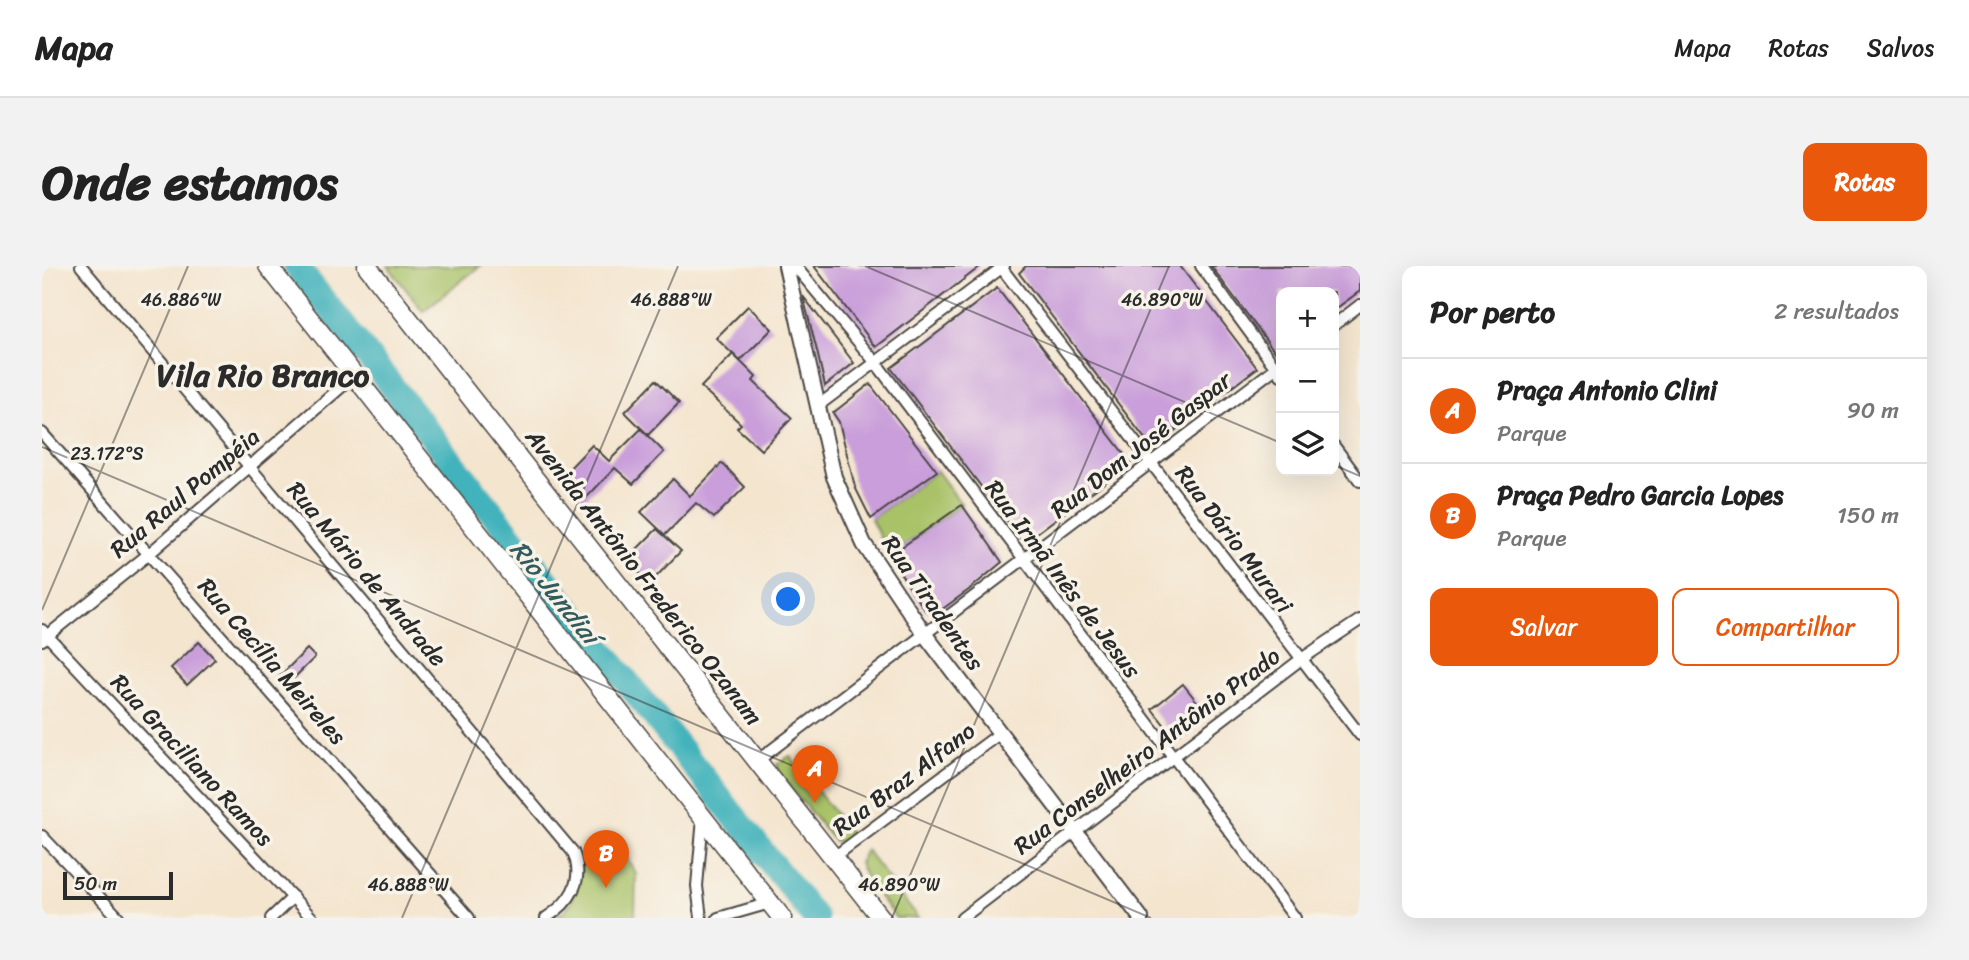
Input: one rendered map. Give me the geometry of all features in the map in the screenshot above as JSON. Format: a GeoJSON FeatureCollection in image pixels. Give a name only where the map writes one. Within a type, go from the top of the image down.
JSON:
{"type":"FeatureCollection","features":[{"type":"Feature","properties":{"kind":"main road"},"geometry":{"type":"LineString","coordinates":[[268,266],[782,918]]}},
{"type":"Feature","properties":{"kind":"main road","name":"Avenida Antônio Frederico Ozanam"},"geometry":{"type":"LineString","coordinates":[[368,266],[881,918]]}},
{"type":"Feature","properties":{"kind":"street","name":"Rua Mário de Andrade"},"geometry":{"type":"LineString","coordinates":[[81,266],[573,852],[579,867],[578,880],[571,893],[550,917]]}},
{"type":"Feature","properties":{"kind":"street","name":"Rua Tiradentes"},"geometry":{"type":"LineString","coordinates":[[786,266],[834,477],[859,533],[926,636],[1137,915]]}},
{"type":"Feature","properties":{"kind":"street","name":"Rua Irmã Inês de Jesus"},"geometry":{"type":"LineString","coordinates":[[795,266],[876,363],[1172,759],[1295,918]]}},
{"type":"Feature","properties":{"kind":"street"},"geometry":{"type":"LineString","coordinates":[[1201,266],[1276,364]]}},
{"type":"Feature","properties":{"kind":"street"},"geometry":{"type":"LineString","coordinates":[[819,405],[1001,267]]}},
{"type":"Feature","properties":{"kind":"street","name":"Rua Dário Murari"},"geometry":{"type":"LineString","coordinates":[[1001,267],[1360,735]]}},
{"type":"Feature","properties":{"kind":"street"},"geometry":{"type":"LineString","coordinates":[[1339,321],[1360,305]]}},
{"type":"Feature","properties":{"kind":"street","name":"Rua Dom José Gaspar"},"geometry":{"type":"LineString","coordinates":[[757,761],[1276,372]]}},
{"type":"Feature","properties":{"kind":"street","name":"Rua Raul Pompéia"},"geometry":{"type":"LineString","coordinates":[[44,635],[150,552],[354,376]]}},
{"type":"Feature","properties":{"kind":"street","name":"Rua Cecília Meireles"},"geometry":{"type":"LineString","coordinates":[[42,433],[150,552],[469,918]]}},
{"type":"Feature","properties":{"kind":"street"},"geometry":{"type":"LineString","coordinates":[[1339,453],[1360,481]]}},
{"type":"Feature","properties":{"kind":"street","name":"Rua Conselheiro Antônio Prado"},"geometry":{"type":"LineString","coordinates":[[962,918],[1300,660],[1360,620]]}},
{"type":"Feature","properties":{"kind":"street","name":"Rua Graciliano Ramos"},"geometry":{"type":"LineString","coordinates":[[44,635],[312,918]]}},
{"type":"Feature","properties":{"kind":"street","name":"Rua Braz Alfano"},"geometry":{"type":"LineString","coordinates":[[834,857],[999,734]]}},
{"type":"Feature","properties":{"kind":"street"},"geometry":{"type":"LineString","coordinates":[[701,918],[697,886],[703,818]]}},
{"type":"Feature","properties":{"kind":"street"},"geometry":{"type":"LineString","coordinates":[[42,836],[118,918]]}},
{"type":"Feature","properties":{"kind":"street"},"geometry":{"type":"LineString","coordinates":[[271,918],[293,897]]}},
{"type":"Feature","properties":{"kind":"street"},"geometry":{"type":"LineString","coordinates":[[718,918],[770,903]]}},
{"type":"Feature","properties":{"kind":"green space"},"geometry":{"type":"Polygon","coordinates":[[[388,266],[480,266],[423,311],[388,266]]]}},
{"type":"Feature","properties":{"kind":"green space"},"geometry":{"type":"Polygon","coordinates":[[[937,471],[962,505],[889,556],[871,519],[937,471]]]}},
{"type":"Feature","properties":{"kind":"green space"},"geometry":{"type":"Polygon","coordinates":[[[790,756],[851,834],[842,842],[834,841],[778,772],[777,764],[790,756]]]}},
{"type":"Feature","properties":{"kind":"green space"},"geometry":{"type":"Polygon","coordinates":[[[617,841],[636,874],[635,918],[557,918],[571,903],[581,864],[617,841]]]}},
{"type":"Feature","properties":{"kind":"green space"},"geometry":{"type":"Polygon","coordinates":[[[866,850],[918,918],[896,918],[867,881],[859,863],[866,850]]]}},
{"type":"Feature","properties":{"kind":"building"},"geometry":{"type":"Polygon","coordinates":[[[814,266],[981,266],[876,347],[814,266]]]}},
{"type":"Feature","properties":{"kind":"building"},"geometry":{"type":"Polygon","coordinates":[[[1026,266],[1180,266],[1257,368],[1152,448],[1019,273],[1026,266]]]}},
{"type":"Feature","properties":{"kind":"building"},"geometry":{"type":"Polygon","coordinates":[[[1211,266],[1360,266],[1360,291],[1339,306],[1339,287],[1276,287],[1276,353],[1211,266]]]}},
{"type":"Feature","properties":{"kind":"building"},"geometry":{"type":"Polygon","coordinates":[[[997,288],[1131,463],[1026,541],[1021,539],[891,368],[997,288]]]}},
{"type":"Feature","properties":{"kind":"building"},"geometry":{"type":"Polygon","coordinates":[[[803,296],[854,363],[825,386],[817,351],[803,296]]]}},
{"type":"Feature","properties":{"kind":"building"},"geometry":{"type":"Polygon","coordinates":[[[748,306],[772,329],[740,361],[716,338],[748,306]]]}},
{"type":"Feature","properties":{"kind":"building"},"geometry":{"type":"Polygon","coordinates":[[[733,354],[756,377],[753,381],[792,418],[761,450],[737,428],[741,424],[701,387],[733,354]]]}},
{"type":"Feature","properties":{"kind":"building"},"geometry":{"type":"Polygon","coordinates":[[[656,380],[679,403],[648,435],[625,412],[656,380]]]}},
{"type":"Feature","properties":{"kind":"building"},"geometry":{"type":"Polygon","coordinates":[[[870,384],[937,471],[871,519],[855,487],[839,422],[833,413],[870,384]]]}},
{"type":"Feature","properties":{"kind":"building"},"geometry":{"type":"Polygon","coordinates":[[[641,429],[664,452],[633,484],[615,468],[584,500],[561,477],[592,445],[609,461],[641,429]]]}},
{"type":"Feature","properties":{"kind":"building"},"geometry":{"type":"Polygon","coordinates":[[[722,463],[745,487],[714,518],[696,503],[665,535],[641,512],[673,479],[690,496],[722,463]]]}},
{"type":"Feature","properties":{"kind":"building"},"geometry":{"type":"Polygon","coordinates":[[[962,505],[1002,562],[937,613],[931,613],[925,610],[889,556],[962,505]]]}},
{"type":"Feature","properties":{"kind":"building"},"geometry":{"type":"Polygon","coordinates":[[[657,529],[681,551],[650,583],[626,560],[657,529]]]}},
{"type":"Feature","properties":{"kind":"building"},"geometry":{"type":"Polygon","coordinates":[[[199,642],[215,659],[187,685],[171,668],[199,642]]]}},
{"type":"Feature","properties":{"kind":"building"},"geometry":{"type":"Polygon","coordinates":[[[307,649],[315,657],[285,687],[277,679],[307,649]]]}},
{"type":"Feature","properties":{"kind":"building"},"geometry":{"type":"Polygon","coordinates":[[[1183,684],[1206,713],[1174,737],[1152,709],[1183,684]]]}},
{"type":"Feature","properties":{"kind":"waterway","name":"Rio Jundiaí"},"geometry":{"type":"LineString","coordinates":[[296,266],[815,918]]}},
{"type":"Feature","properties":{"kind":"place","name":"Praça Antonio Clini"},"geometry":{"type":"Point","coordinates":[815,803]}},
{"type":"Feature","properties":{"kind":"place","name":"Praça Pedro Garcia Lopes"},"geometry":{"type":"Point","coordinates":[606,888]}},
{"type":"Feature","properties":{"kind":"district","name":"Vila Rio Branco"},"geometry":{"type":"Point","coordinates":[263,375]}}]}
